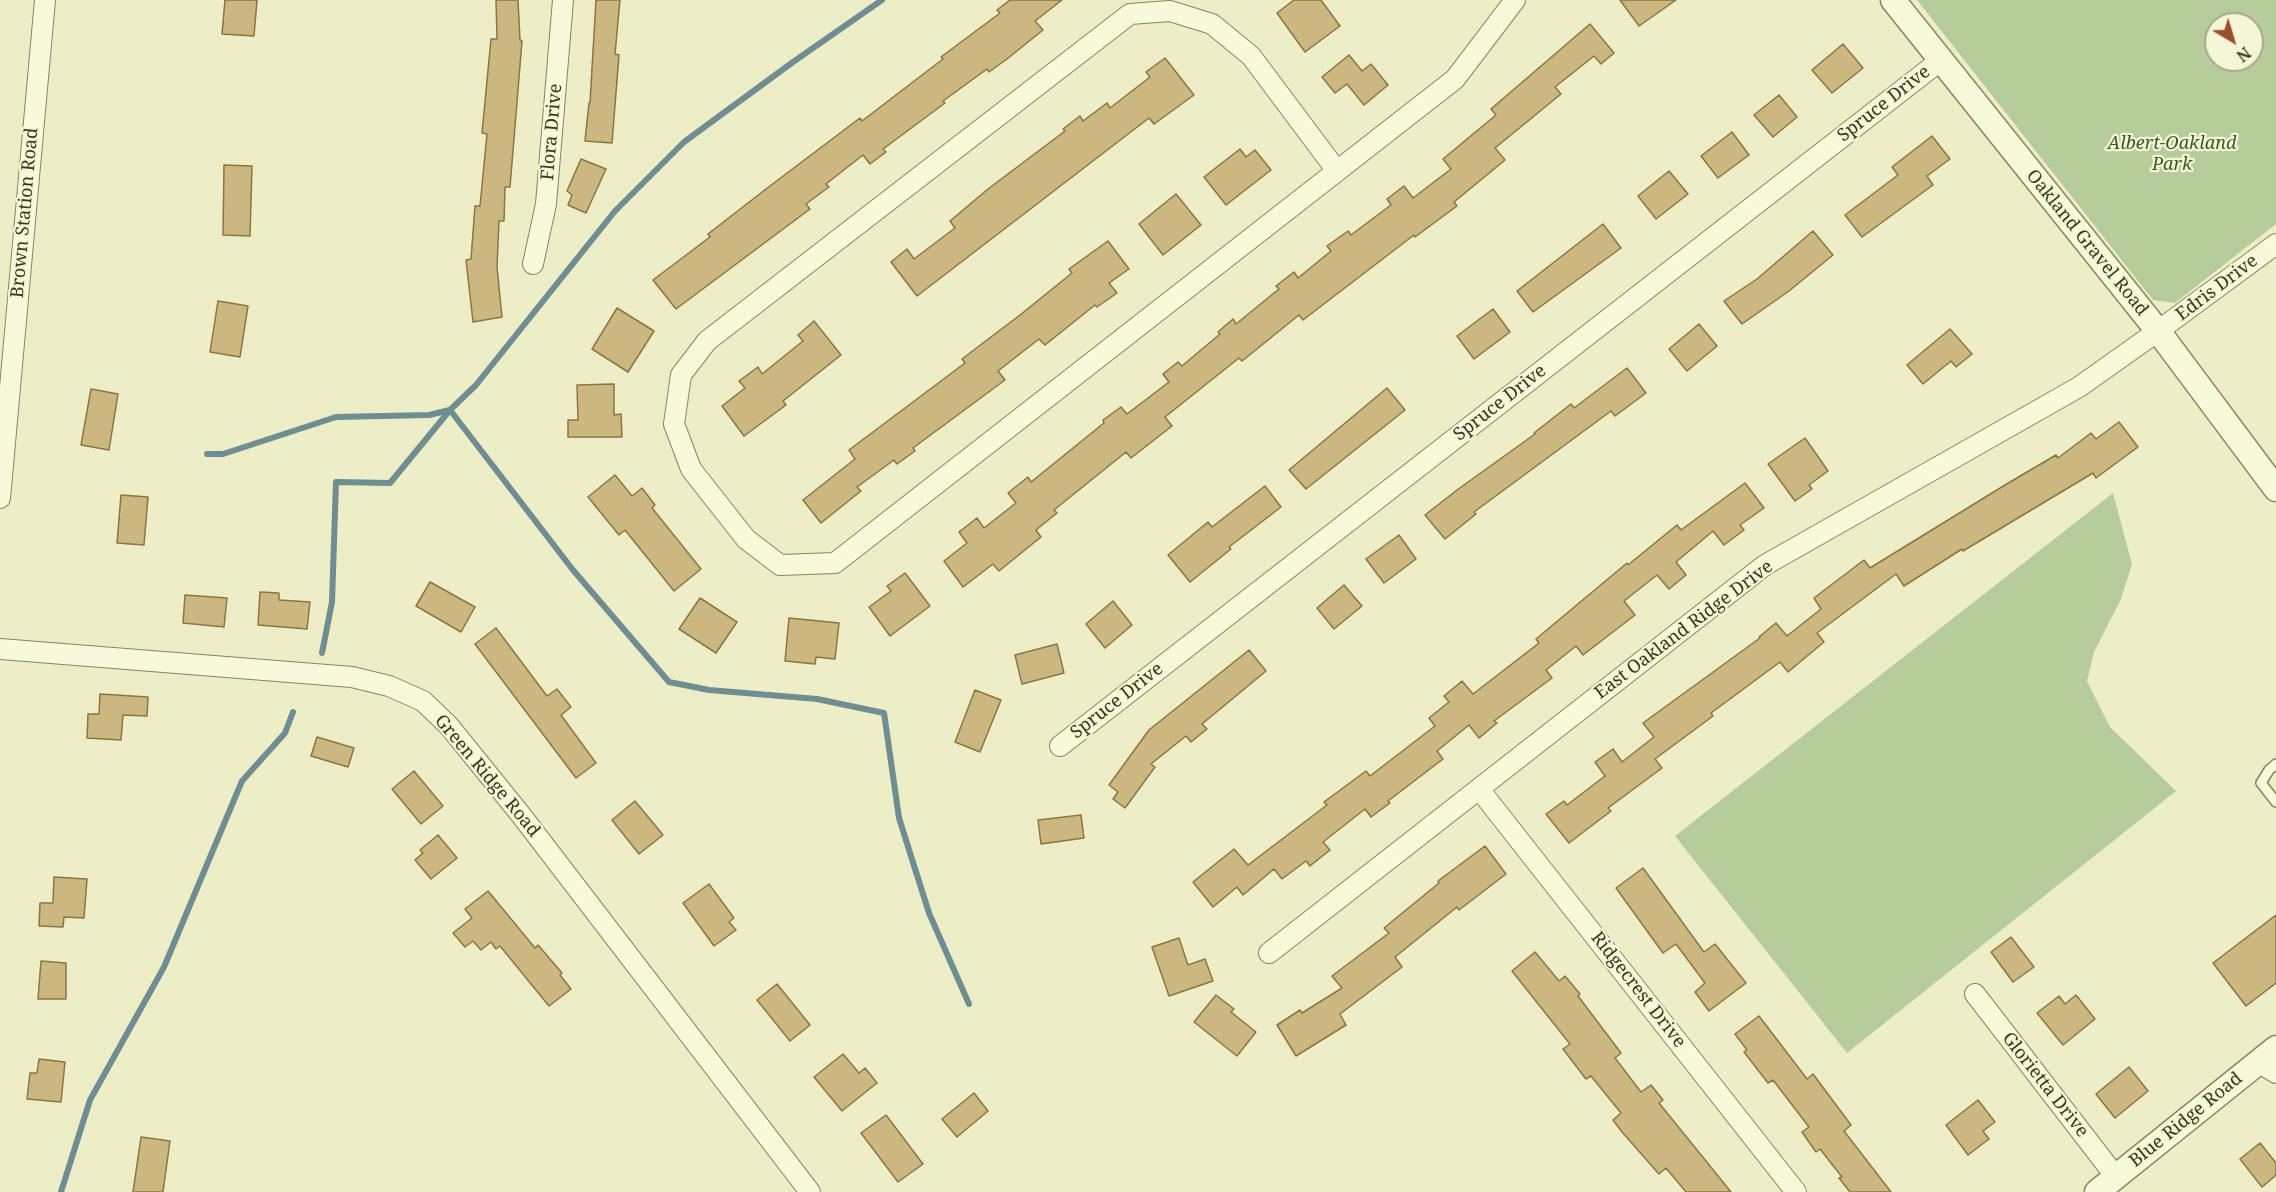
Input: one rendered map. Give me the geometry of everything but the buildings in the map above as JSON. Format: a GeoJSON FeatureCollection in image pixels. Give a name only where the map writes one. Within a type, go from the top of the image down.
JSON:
{"type":"FeatureCollection","features":[{"type":"Feature","properties":{"kind":"street","name":"Brown Station Road"},"geometry":{"type":"LineString","coordinates":[[0,498],[45,0]]}},
{"type":"Feature","properties":{"kind":"street","name":"Flora Drive"},"geometry":{"type":"LineString","coordinates":[[533,264],[546,204],[563,0]]}},
{"type":"Feature","properties":{"kind":"street"},"geometry":{"type":"LineString","coordinates":[[1337,171],[1251,56],[1212,24],[1170,11],[1130,14],[708,341],[681,375],[674,424],[692,469],[746,539],[780,565],[835,563],[1455,79],[1515,0]]}},
{"type":"Feature","properties":{"kind":"street","name":"Oakland Gravel Road"},"geometry":{"type":"LineString","coordinates":[[1893,0],[2158,332],[2276,489]]}},
{"type":"Feature","properties":{"kind":"street","name":"Spruce Drive"},"geometry":{"type":"LineString","coordinates":[[1060,746],[1941,60]]}},
{"type":"Feature","properties":{"kind":"street","name":"Edris Drive"},"geometry":{"type":"LineString","coordinates":[[2158,332],[2276,244]]}},
{"type":"Feature","properties":{"kind":"street","name":"East Oakland Ridge Drive"},"geometry":{"type":"LineString","coordinates":[[1269,953],[1765,565],[2079,387],[2158,332]]}},
{"type":"Feature","properties":{"kind":"street","name":"Green Ridge Road"},"geometry":{"type":"LineString","coordinates":[[0,649],[352,677],[389,686],[423,701],[449,726],[521,815],[810,1192]]}},
{"type":"Feature","properties":{"kind":"street","name":"Ridgecrest Drive"},"geometry":{"type":"LineString","coordinates":[[1479,789],[1796,1192]]}},
{"type":"Feature","properties":{"kind":"street","name":"Glorietta Drive"},"geometry":{"type":"LineString","coordinates":[[1975,994],[2116,1176]]}},
{"type":"Feature","properties":{"kind":"street","name":"Blue Ridge Road"},"geometry":{"type":"LineString","coordinates":[[2097,1192],[2270,1061]]}},
{"type":"Feature","properties":{"kind":"lane"},"geometry":{"type":"LineString","coordinates":[[2276,764],[2261,783],[2276,802]]}},
{"type":"Feature","properties":{"kind":"green space","name":"Albert-Oakland Park"},"geometry":{"type":"Polygon","coordinates":[[[1917,0],[2276,0],[2276,224],[2175,303],[2153,300],[1917,0]]]}},
{"type":"Feature","properties":{"kind":"green space"},"geometry":{"type":"Polygon","coordinates":[[[2113,493],[2132,564],[2121,599],[2094,652],[2087,681],[2110,727],[2176,791],[1847,1053],[1675,836],[2113,493]]]}},
{"type":"Feature","properties":{"kind":"waterway"},"geometry":{"type":"LineString","coordinates":[[207,454],[223,454],[336,417],[429,415],[450,410],[476,385],[615,211],[684,142],[882,0]]}},
{"type":"Feature","properties":{"kind":"waterway"},"geometry":{"type":"LineString","coordinates":[[322,653],[332,602],[336,482],[390,483],[450,410],[573,570],[669,682],[709,690],[817,699],[884,713],[899,818],[929,913],[969,1004]]}},
{"type":"Feature","properties":{"kind":"waterway"},"geometry":{"type":"LineString","coordinates":[[61,1192],[90,1100],[164,967],[242,781],[285,733],[293,712]]}}]}
